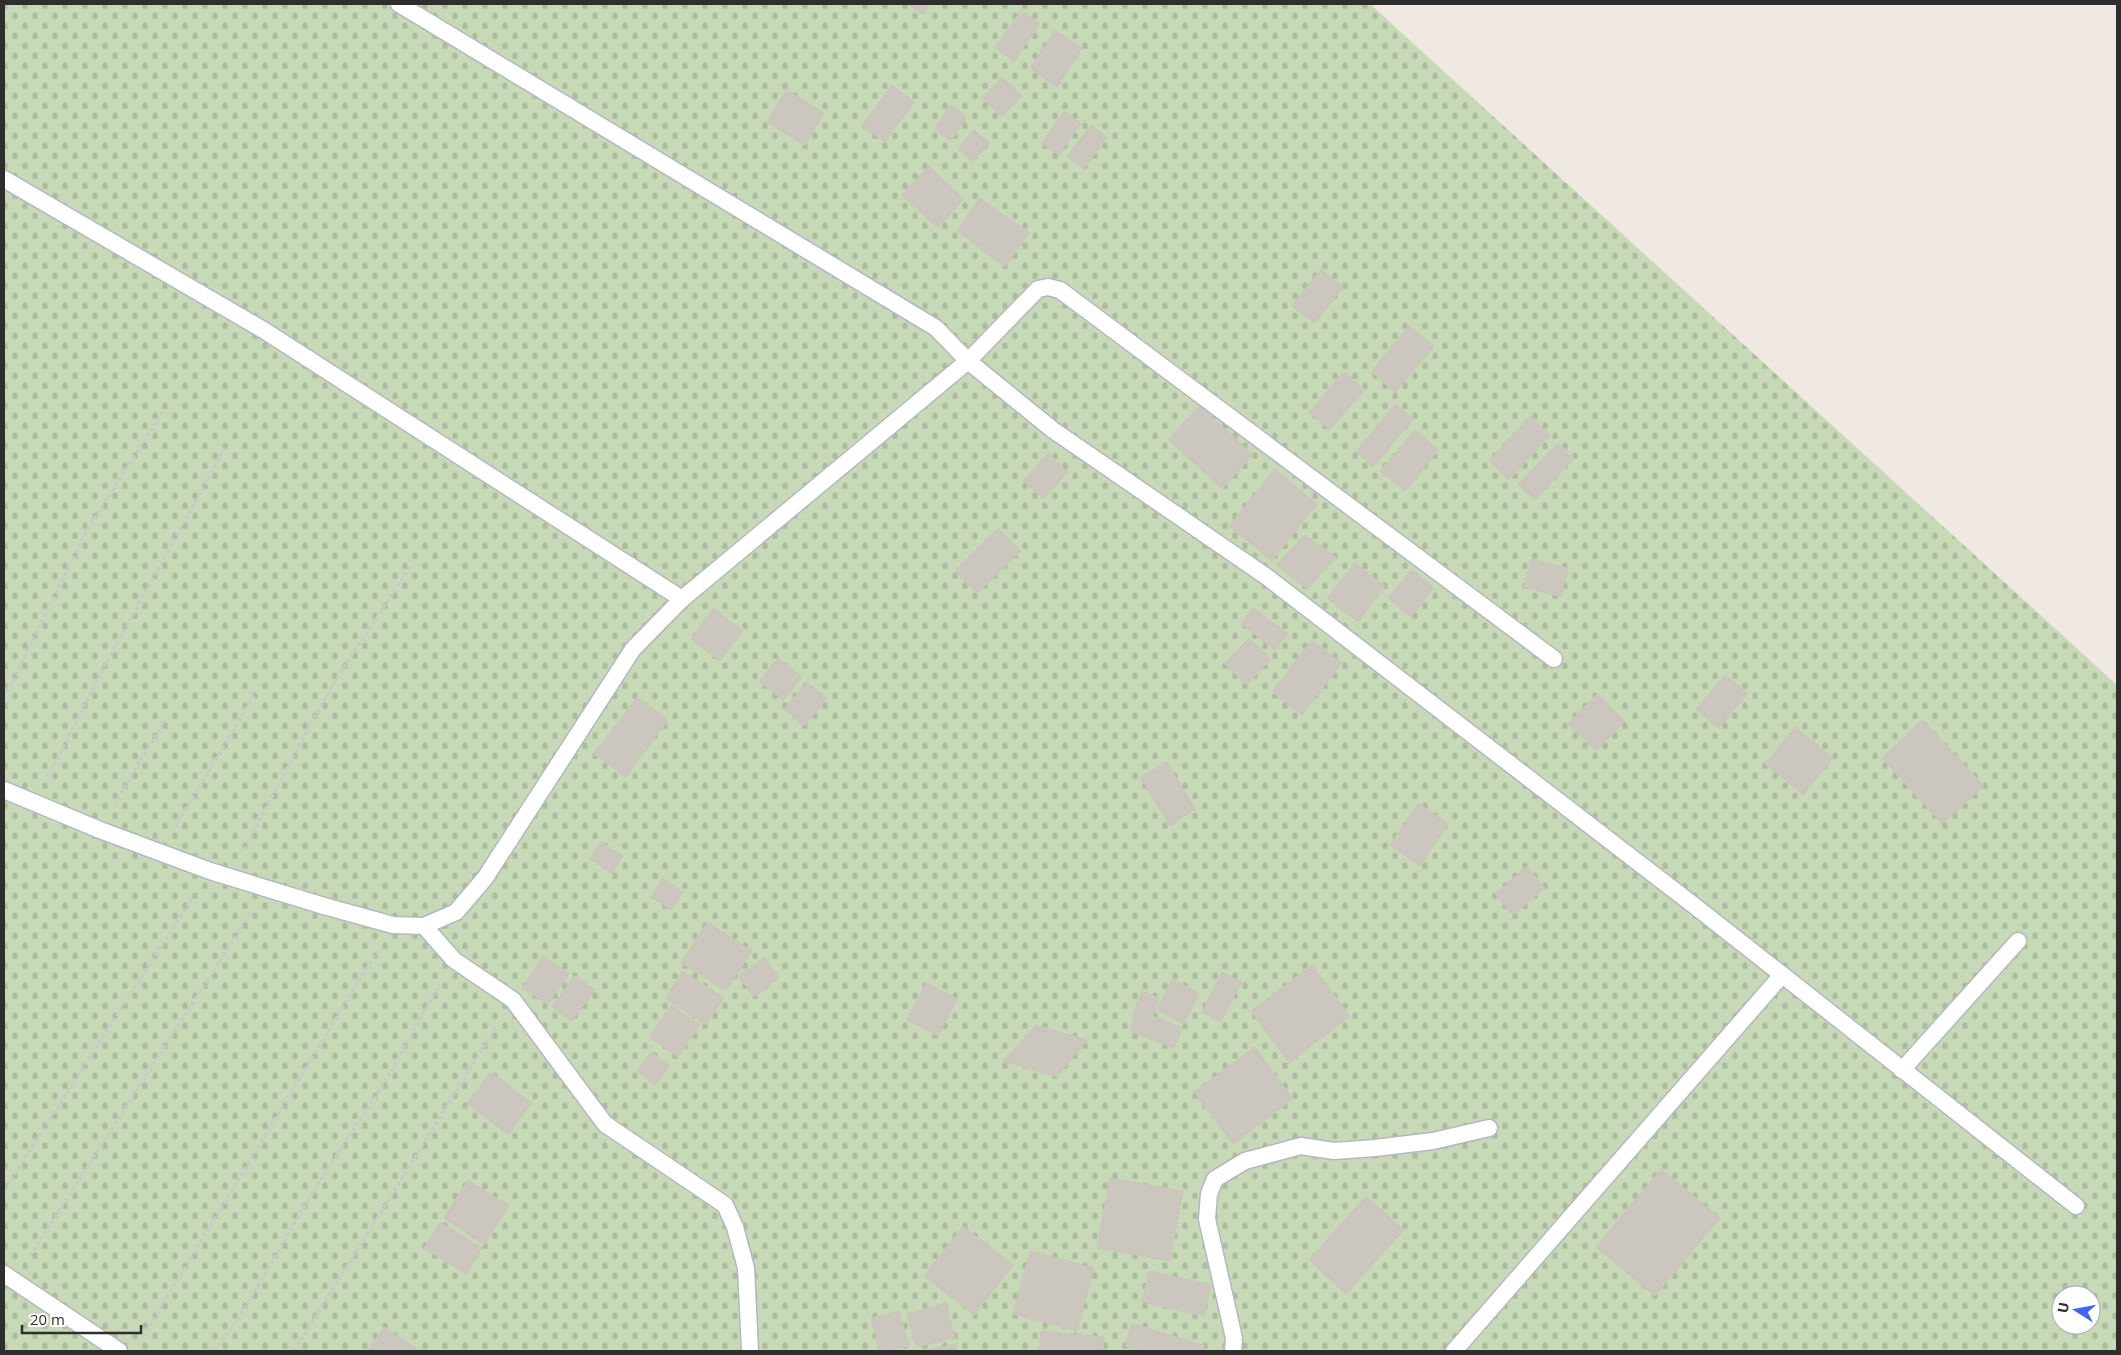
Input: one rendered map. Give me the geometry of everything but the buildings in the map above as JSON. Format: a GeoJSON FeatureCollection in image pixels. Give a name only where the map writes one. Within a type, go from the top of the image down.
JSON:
{"type":"FeatureCollection","features":[{"type":"Feature","properties":{"kind":"lane"},"geometry":{"type":"LineString","coordinates":[[399,4],[936,328],[968,361],[1053,430],[1267,577],[1782,974],[2076,1206]]}},
{"type":"Feature","properties":{"kind":"lane"},"geometry":{"type":"LineString","coordinates":[[4,179],[265,331],[682,600]]}},
{"type":"Feature","properties":{"kind":"lane"},"geometry":{"type":"LineString","coordinates":[[4,790],[100,830],[210,871],[393,925],[424,926],[456,912],[485,878],[633,649],[682,600],[968,361],[1038,289],[1048,287],[1060,290],[1554,659]]}},
{"type":"Feature","properties":{"kind":"lane"},"geometry":{"type":"LineString","coordinates":[[424,926],[454,960],[513,1000],[605,1124],[725,1205],[735,1228],[746,1268],[750,1351]]}},
{"type":"Feature","properties":{"kind":"lane"},"geometry":{"type":"LineString","coordinates":[[1902,1070],[2018,941]]}},
{"type":"Feature","properties":{"kind":"lane"},"geometry":{"type":"LineString","coordinates":[[1454,1351],[1782,974]]}},
{"type":"Feature","properties":{"kind":"lane"},"geometry":{"type":"LineString","coordinates":[[1232,1351],[1234,1338],[1207,1219],[1209,1194],[1215,1179],[1245,1161],[1301,1146],[1334,1151],[1376,1148],[1433,1141],[1489,1128]]}},
{"type":"Feature","properties":{"kind":"lane"},"geometry":{"type":"LineString","coordinates":[[9,1278],[119,1351]]}},
{"type":"Feature","properties":{"kind":"path"},"geometry":{"type":"LineString","coordinates":[[4,699],[86,532],[164,410]]}},
{"type":"Feature","properties":{"kind":"path"},"geometry":{"type":"LineString","coordinates":[[35,802],[105,665],[225,448]]}},
{"type":"Feature","properties":{"kind":"path"},"geometry":{"type":"LineString","coordinates":[[4,1191],[210,871],[238,862],[310,723],[338,676],[410,567]]}},
{"type":"Feature","properties":{"kind":"path"},"geometry":{"type":"LineString","coordinates":[[160,851],[257,692]]}},
{"type":"Feature","properties":{"kind":"path"},"geometry":{"type":"LineString","coordinates":[[100,830],[165,720]]}},
{"type":"Feature","properties":{"kind":"path"},"geometry":{"type":"LineString","coordinates":[[9,1278],[266,888]]}},
{"type":"Feature","properties":{"kind":"path"},"geometry":{"type":"LineString","coordinates":[[139,1343],[393,925]]}},
{"type":"Feature","properties":{"kind":"path"},"geometry":{"type":"LineString","coordinates":[[214,1351],[241,1315],[314,1190],[383,1085],[454,960]]}},
{"type":"Feature","properties":{"kind":"path"},"geometry":{"type":"LineString","coordinates":[[294,1351],[513,1000]]}},
{"type":"Feature","properties":{"kind":"green space"},"geometry":{"type":"Polygon","coordinates":[[[4,4],[1370,4],[2117,685],[2117,1351],[4,1351],[4,4]]]}}]}
